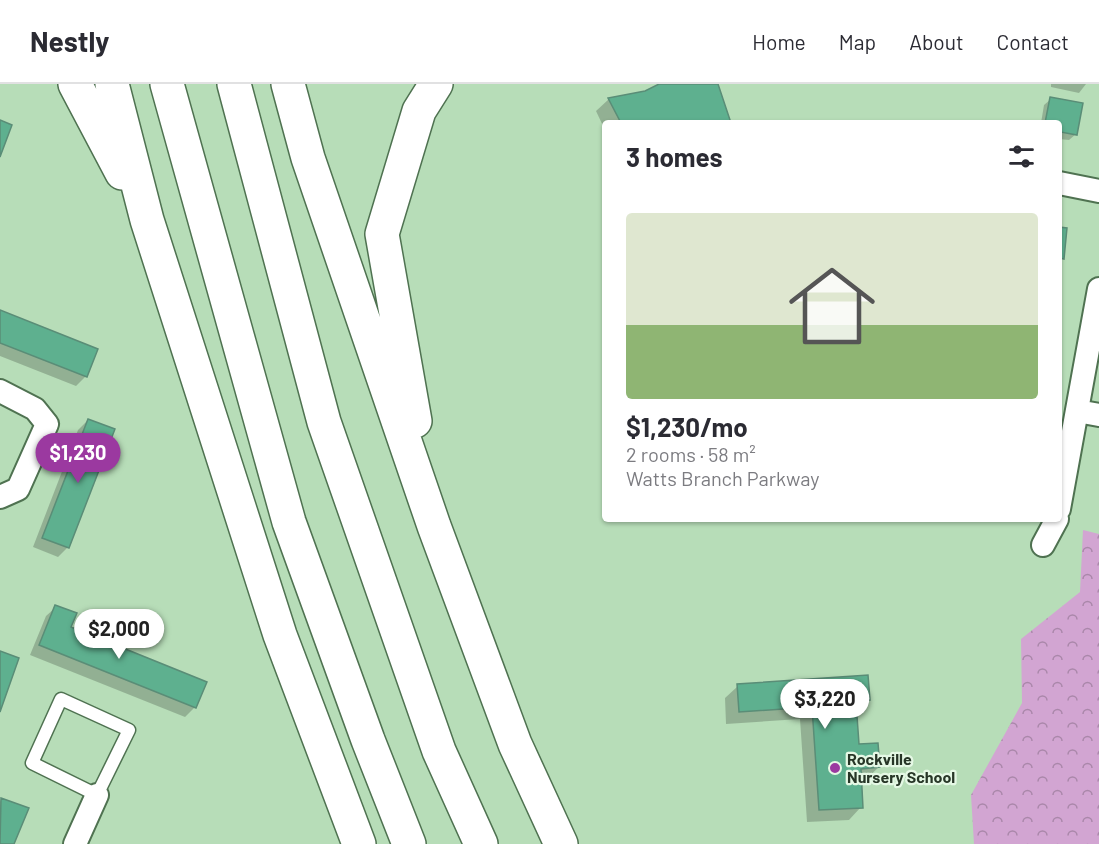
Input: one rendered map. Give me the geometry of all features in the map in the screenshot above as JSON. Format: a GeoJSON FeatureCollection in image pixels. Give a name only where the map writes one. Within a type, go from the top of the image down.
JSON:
{"type":"FeatureCollection","features":[{"type":"Feature","properties":{"kind":"highway"},"geometry":{"type":"LineString","coordinates":[[75,84],[147,220]]}},
{"type":"Feature","properties":{"kind":"highway"},"geometry":{"type":"LineString","coordinates":[[112,84],[147,220],[280,635],[359,844]]}},
{"type":"Feature","properties":{"kind":"highway"},"geometry":{"type":"LineString","coordinates":[[167,84],[290,522],[368,740],[409,844]]}},
{"type":"Feature","properties":{"kind":"highway"},"geometry":{"type":"LineString","coordinates":[[234,84],[324,422],[439,751],[481,844]]}},
{"type":"Feature","properties":{"kind":"highway"},"geometry":{"type":"LineString","coordinates":[[288,84],[308,158],[434,526],[515,744],[561,844]]}},
{"type":"Feature","properties":{"kind":"highway"},"geometry":{"type":"LineString","coordinates":[[434,526],[382,234],[419,111],[436,84]]}},
{"type":"Feature","properties":{"kind":"highway"},"geometry":{"type":"LineString","coordinates":[[439,751],[494,844]]}},
{"type":"Feature","properties":{"kind":"street"},"geometry":{"type":"LineString","coordinates":[[1062,184],[1099,191]]}},
{"type":"Feature","properties":{"kind":"street"},"geometry":{"type":"LineString","coordinates":[[1062,493],[1099,290]]}},
{"type":"Feature","properties":{"kind":"street"},"geometry":{"type":"LineString","coordinates":[[0,391],[35,409],[47,424],[18,489],[0,497]]}},
{"type":"Feature","properties":{"kind":"street"},"geometry":{"type":"LineString","coordinates":[[1077,411],[1099,415]]}},
{"type":"Feature","properties":{"kind":"street"},"geometry":{"type":"LineString","coordinates":[[1043,545],[1055,522]]}},
{"type":"Feature","properties":{"kind":"street"},"geometry":{"type":"LineString","coordinates":[[75,844],[97,795]]}},
{"type":"Feature","properties":{"kind":"lane"},"geometry":{"type":"LineString","coordinates":[[61,699],[129,730],[97,795],[32,763],[61,699]]}},
{"type":"Feature","properties":{"kind":"green space"},"geometry":{"type":"Polygon","coordinates":[[[1083,530],[1099,534],[1099,844],[974,844],[971,795],[1022,703],[1021,639],[1080,592],[1083,530]]]}},
{"type":"Feature","properties":{"kind":"building"},"geometry":{"type":"Polygon","coordinates":[[[659,84],[718,84],[730,120],[619,120],[608,98],[645,91],[659,84]]]}},
{"type":"Feature","properties":{"kind":"building"},"geometry":{"type":"Polygon","coordinates":[[[1050,97],[1083,103],[1077,135],[1062,132],[1062,120],[1046,120],[1050,97]]]}},
{"type":"Feature","properties":{"kind":"building"},"geometry":{"type":"Polygon","coordinates":[[[0,120],[12,125],[0,157],[0,120]]]}},
{"type":"Feature","properties":{"kind":"building"},"geometry":{"type":"Polygon","coordinates":[[[1062,227],[1067,228],[1064,259],[1062,259],[1062,227]]]}},
{"type":"Feature","properties":{"kind":"building"},"geometry":{"type":"Polygon","coordinates":[[[0,310],[98,349],[87,377],[0,343],[0,310]]]}},
{"type":"Feature","properties":{"kind":"building"},"geometry":{"type":"Polygon","coordinates":[[[88,419],[115,429],[69,548],[42,538],[88,419]]]}},
{"type":"Feature","properties":{"kind":"building"},"geometry":{"type":"Polygon","coordinates":[[[55,605],[77,613],[71,627],[207,682],[196,708],[39,645],[55,605]]]}},
{"type":"Feature","properties":{"kind":"building"},"geometry":{"type":"Polygon","coordinates":[[[0,651],[19,658],[0,712],[0,651]]]}},
{"type":"Feature","properties":{"kind":"building"},"geometry":{"type":"Polygon","coordinates":[[[868,675],[870,700],[856,702],[859,744],[878,743],[880,767],[861,769],[863,808],[819,810],[812,707],[739,712],[737,684],[868,675]]]}},
{"type":"Feature","properties":{"kind":"building"},"geometry":{"type":"Polygon","coordinates":[[[1,798],[29,808],[14,844],[0,844],[1,798]]]}},
{"type":"Feature","properties":{"kind":"place","name":"Rockville Nursery School"},"geometry":{"type":"Point","coordinates":[835,768]}}]}
